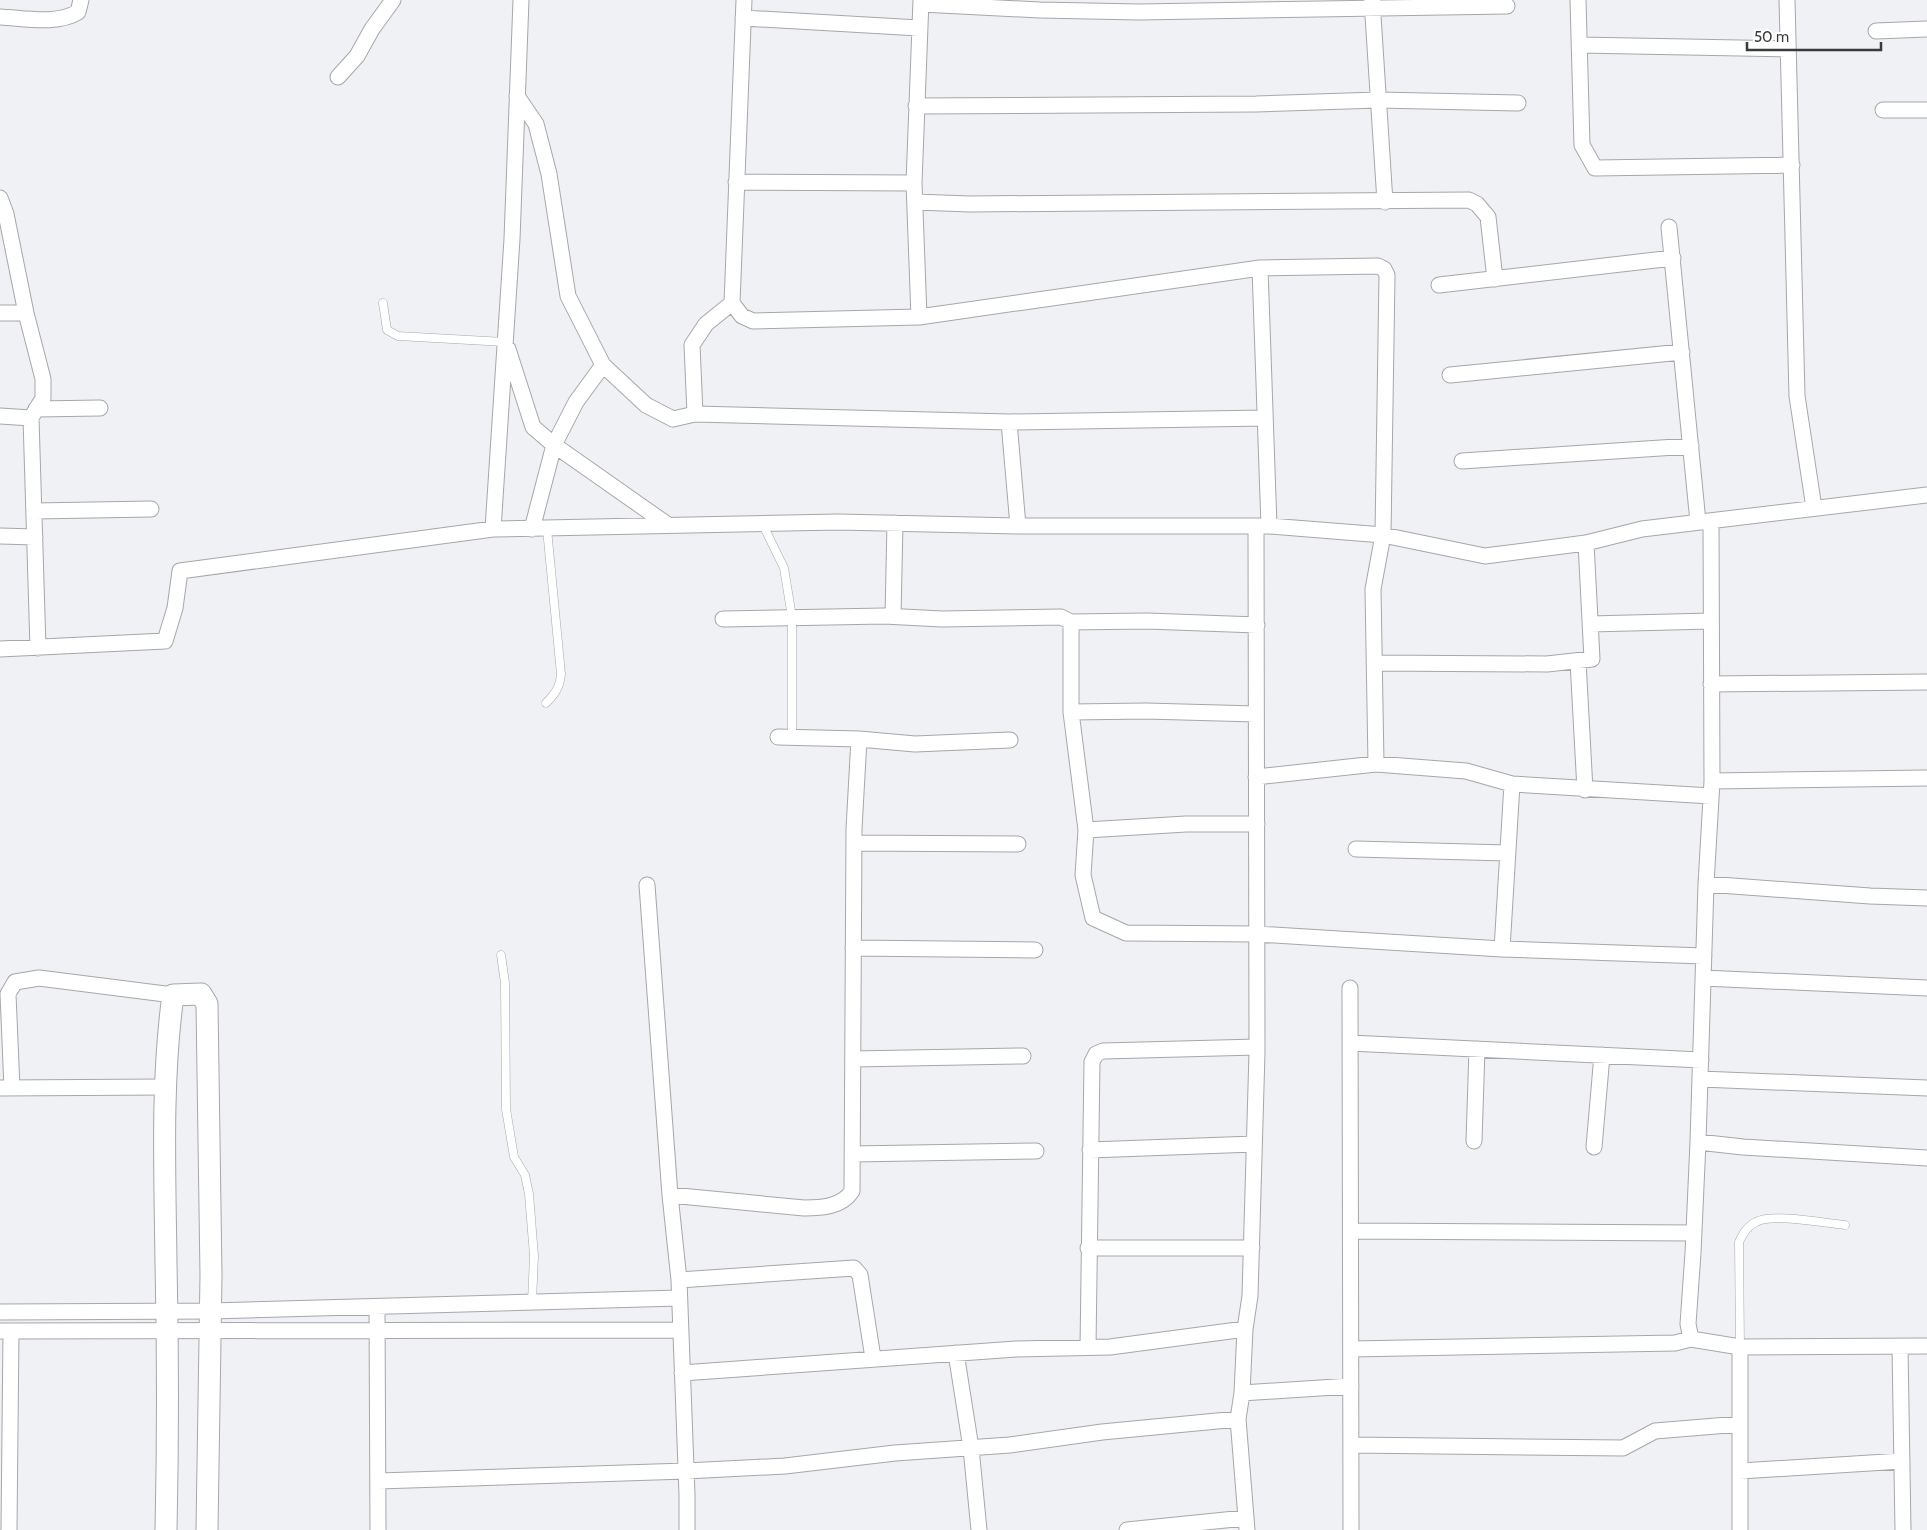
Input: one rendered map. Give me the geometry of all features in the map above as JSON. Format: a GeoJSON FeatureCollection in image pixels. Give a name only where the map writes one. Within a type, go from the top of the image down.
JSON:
{"type":"FeatureCollection","features":[{"type":"Feature","properties":{"kind":"street"},"geometry":{"type":"LineString","coordinates":[[0,17],[59,19],[78,12],[81,0]]}},
{"type":"Feature","properties":{"kind":"street"},"geometry":{"type":"LineString","coordinates":[[338,77],[357,56],[372,29],[393,0]]}},
{"type":"Feature","properties":{"kind":"street"},"geometry":{"type":"LineString","coordinates":[[493,529],[512,239],[521,0]]}},
{"type":"Feature","properties":{"kind":"street"},"geometry":{"type":"LineString","coordinates":[[744,0],[732,304],[742,316],[753,321],[919,317],[1260,268],[1378,266],[1384,269],[1387,275],[1384,535],[1373,590],[1376,764]]}},
{"type":"Feature","properties":{"kind":"street"},"geometry":{"type":"LineString","coordinates":[[1578,0],[1582,145],[1594,168],[1792,165]]}},
{"type":"Feature","properties":{"kind":"street"},"geometry":{"type":"LineString","coordinates":[[1787,0],[1797,396],[1814,508]]}},
{"type":"Feature","properties":{"kind":"street"},"geometry":{"type":"LineString","coordinates":[[919,317],[914,183],[921,2],[1040,10],[1139,12],[1372,4],[1506,6]]}},
{"type":"Feature","properties":{"kind":"street"},"geometry":{"type":"LineString","coordinates":[[1372,4],[1385,202]]}},
{"type":"Feature","properties":{"kind":"street"},"geometry":{"type":"LineString","coordinates":[[743,18],[919,28]]}},
{"type":"Feature","properties":{"kind":"street"},"geometry":{"type":"LineString","coordinates":[[1876,31],[1927,29]]}},
{"type":"Feature","properties":{"kind":"street"},"geometry":{"type":"LineString","coordinates":[[1579,44],[1788,49]]}},
{"type":"Feature","properties":{"kind":"street"},"geometry":{"type":"LineString","coordinates":[[517,96],[536,124],[549,174],[568,296],[603,365],[646,405],[673,419],[695,414],[1009,422],[1265,418]]}},
{"type":"Feature","properties":{"kind":"street"},"geometry":{"type":"LineString","coordinates":[[916,106],[1246,104],[1378,100],[1518,103]]}},
{"type":"Feature","properties":{"kind":"street"},"geometry":{"type":"LineString","coordinates":[[1883,110],[1927,110]]}},
{"type":"Feature","properties":{"kind":"street"},"geometry":{"type":"LineString","coordinates":[[736,182],[914,183]]}},
{"type":"Feature","properties":{"kind":"street"},"geometry":{"type":"LineString","coordinates":[[0,198],[43,379],[43,398],[34,414],[34,511],[38,648]]}},
{"type":"Feature","properties":{"kind":"street"},"geometry":{"type":"LineString","coordinates":[[915,202],[970,204],[1469,200],[1477,204],[1488,216],[1495,279]]}},
{"type":"Feature","properties":{"kind":"street"},"geometry":{"type":"LineString","coordinates":[[1669,227],[1691,446],[1705,522],[1711,621],[1712,781],[1706,884],[1701,1080],[1688,1324],[1691,1339]]}},
{"type":"Feature","properties":{"kind":"street"},"geometry":{"type":"LineString","coordinates":[[1439,285],[1672,258]]}},
{"type":"Feature","properties":{"kind":"street"},"geometry":{"type":"LineString","coordinates":[[1128,1530],[1246,1524],[1238,1419],[1242,1392],[1245,1329],[1250,1296],[1256,1047],[1257,625],[1265,418],[1260,268]]}},
{"type":"Feature","properties":{"kind":"street"},"geometry":{"type":"LineString","coordinates":[[695,414],[692,345],[706,324],[732,304]]}},
{"type":"Feature","properties":{"kind":"street"},"geometry":{"type":"LineString","coordinates":[[0,313],[26,313]]}},
{"type":"Feature","properties":{"kind":"street"},"geometry":{"type":"LineString","coordinates":[[505,342],[533,427],[668,525]]}},
{"type":"Feature","properties":{"kind":"street"},"geometry":{"type":"LineString","coordinates":[[1450,375],[1682,352]]}},
{"type":"Feature","properties":{"kind":"street"},"geometry":{"type":"LineString","coordinates":[[540,529],[554,444],[576,402],[603,365]]}},
{"type":"Feature","properties":{"kind":"street"},"geometry":{"type":"LineString","coordinates":[[0,416],[100,408]]}},
{"type":"Feature","properties":{"kind":"street"},"geometry":{"type":"LineString","coordinates":[[1009,422],[1018,526]]}},
{"type":"Feature","properties":{"kind":"street"},"geometry":{"type":"LineString","coordinates":[[1462,461],[1691,446]]}},
{"type":"Feature","properties":{"kind":"street"},"geometry":{"type":"LineString","coordinates":[[0,650],[165,641],[175,608],[180,571],[493,529],[762,523],[1262,526],[1384,535],[1485,556],[1586,543],[1642,529],[1927,495]]}},
{"type":"Feature","properties":{"kind":"street"},"geometry":{"type":"LineString","coordinates":[[34,511],[151,509]]}},
{"type":"Feature","properties":{"kind":"street"},"geometry":{"type":"LineString","coordinates":[[893,616],[895,523]]}},
{"type":"Feature","properties":{"kind":"street"},"geometry":{"type":"LineString","coordinates":[[0,536],[35,537]]}},
{"type":"Feature","properties":{"kind":"street"},"geometry":{"type":"LineString","coordinates":[[1374,663],[1547,664],[1592,659],[1586,543]]}},
{"type":"Feature","properties":{"kind":"street"},"geometry":{"type":"LineString","coordinates":[[723,618],[893,616],[942,619],[1061,618],[1071,622],[1147,621],[1257,625]]}},
{"type":"Feature","properties":{"kind":"street"},"geometry":{"type":"LineString","coordinates":[[1590,624],[1711,621]]}},
{"type":"Feature","properties":{"kind":"street"},"geometry":{"type":"LineString","coordinates":[[1071,622],[1071,712],[1086,830],[1083,875],[1093,918],[1126,933],[1257,934],[1502,949],[1704,956]]}},
{"type":"Feature","properties":{"kind":"street"},"geometry":{"type":"LineString","coordinates":[[1578,661],[1585,790]]}},
{"type":"Feature","properties":{"kind":"street"},"geometry":{"type":"LineString","coordinates":[[1711,684],[1927,682]]}},
{"type":"Feature","properties":{"kind":"street"},"geometry":{"type":"LineString","coordinates":[[1071,712],[1146,711],[1256,714]]}},
{"type":"Feature","properties":{"kind":"street"},"geometry":{"type":"LineString","coordinates":[[785,737],[859,739],[915,744],[1010,740]]}},
{"type":"Feature","properties":{"kind":"street"},"geometry":{"type":"LineString","coordinates":[[670,1195],[819,1208],[847,1199],[852,1191],[854,843],[859,739]]}},
{"type":"Feature","properties":{"kind":"street"},"geometry":{"type":"LineString","coordinates":[[1256,777],[1376,764],[1466,771],[1512,784],[1585,790],[1711,796]]}},
{"type":"Feature","properties":{"kind":"street"},"geometry":{"type":"LineString","coordinates":[[1712,781],[1927,778]]}},
{"type":"Feature","properties":{"kind":"street"},"geometry":{"type":"LineString","coordinates":[[1502,949],[1512,784]]}},
{"type":"Feature","properties":{"kind":"street"},"geometry":{"type":"LineString","coordinates":[[1086,830],[1186,824],[1257,824]]}},
{"type":"Feature","properties":{"kind":"street"},"geometry":{"type":"LineString","coordinates":[[854,843],[1018,844]]}},
{"type":"Feature","properties":{"kind":"street"},"geometry":{"type":"LineString","coordinates":[[1356,849],[1508,853]]}},
{"type":"Feature","properties":{"kind":"street"},"geometry":{"type":"LineString","coordinates":[[1706,884],[1870,896],[1927,898]]}},
{"type":"Feature","properties":{"kind":"street"},"geometry":{"type":"LineString","coordinates":[[646,885],[670,1195],[679,1280],[687,1530]]}},
{"type":"Feature","properties":{"kind":"street"},"geometry":{"type":"LineString","coordinates":[[853,948],[1035,950]]}},
{"type":"Feature","properties":{"kind":"street"},"geometry":{"type":"LineString","coordinates":[[166,1086],[6,1088],[8,994],[15,982],[39,978],[173,994],[201,994],[208,1004],[211,1321],[206,1530]]}},
{"type":"Feature","properties":{"kind":"street"},"geometry":{"type":"LineString","coordinates":[[1703,978],[1927,988]]}},
{"type":"Feature","properties":{"kind":"street"},"geometry":{"type":"LineString","coordinates":[[1350,988],[1351,1530]]}},
{"type":"Feature","properties":{"kind":"street"},"geometry":{"type":"LineString","coordinates":[[166,1530],[168,1321],[165,1166],[166,1086],[168,1034],[173,994]]}},
{"type":"Feature","properties":{"kind":"street"},"geometry":{"type":"LineString","coordinates":[[1350,1043],[1701,1060]]}},
{"type":"Feature","properties":{"kind":"street"},"geometry":{"type":"LineString","coordinates":[[1088,1347],[1092,1062],[1096,1054],[1103,1051],[1256,1047]]}},
{"type":"Feature","properties":{"kind":"street"},"geometry":{"type":"LineString","coordinates":[[1474,1140],[1477,1049]]}},
{"type":"Feature","properties":{"kind":"street"},"geometry":{"type":"LineString","coordinates":[[1594,1147],[1602,1055]]}},
{"type":"Feature","properties":{"kind":"street"},"geometry":{"type":"LineString","coordinates":[[854,1059],[1023,1056]]}},
{"type":"Feature","properties":{"kind":"street"},"geometry":{"type":"LineString","coordinates":[[1701,1080],[1927,1088]]}},
{"type":"Feature","properties":{"kind":"street"},"geometry":{"type":"LineString","coordinates":[[1698,1142],[1743,1147],[1927,1158]]}},
{"type":"Feature","properties":{"kind":"street"},"geometry":{"type":"LineString","coordinates":[[1090,1150],[1254,1144]]}},
{"type":"Feature","properties":{"kind":"street"},"geometry":{"type":"LineString","coordinates":[[852,1154],[1036,1151]]}},
{"type":"Feature","properties":{"kind":"street"},"geometry":{"type":"LineString","coordinates":[[1351,1231],[1694,1233]]}},
{"type":"Feature","properties":{"kind":"street"},"geometry":{"type":"LineString","coordinates":[[1088,1248],[1252,1248]]}},
{"type":"Feature","properties":{"kind":"street"},"geometry":{"type":"LineString","coordinates":[[679,1280],[854,1268],[860,1275],[873,1358]]}},
{"type":"Feature","properties":{"kind":"street"},"geometry":{"type":"LineString","coordinates":[[211,1321],[377,1307],[679,1298]]}},
{"type":"Feature","properties":{"kind":"street"},"geometry":{"type":"LineString","coordinates":[[377,1307],[378,1530]]}},
{"type":"Feature","properties":{"kind":"street"},"geometry":{"type":"LineString","coordinates":[[0,1312],[378,1330],[680,1330]]}},
{"type":"Feature","properties":{"kind":"street"},"geometry":{"type":"LineString","coordinates":[[9,1530],[5,1483],[5,1331],[168,1321]]}},
{"type":"Feature","properties":{"kind":"street"},"geometry":{"type":"LineString","coordinates":[[682,1373],[1016,1349],[1110,1347],[1245,1329]]}},
{"type":"Feature","properties":{"kind":"street"},"geometry":{"type":"LineString","coordinates":[[1351,1349],[1676,1342],[1691,1339],[1740,1347],[1927,1346]]}},
{"type":"Feature","properties":{"kind":"street"},"geometry":{"type":"LineString","coordinates":[[1900,1346],[1903,1530]]}},
{"type":"Feature","properties":{"kind":"street"},"geometry":{"type":"LineString","coordinates":[[1740,1347],[1740,1530]]}},
{"type":"Feature","properties":{"kind":"street"},"geometry":{"type":"LineString","coordinates":[[956,1353],[971,1448],[979,1530]]}},
{"type":"Feature","properties":{"kind":"street"},"geometry":{"type":"LineString","coordinates":[[1242,1392],[1351,1386]]}},
{"type":"Feature","properties":{"kind":"street"},"geometry":{"type":"LineString","coordinates":[[379,1481],[785,1466],[895,1453],[1010,1445],[1102,1432],[1238,1419]]}},
{"type":"Feature","properties":{"kind":"street"},"geometry":{"type":"LineString","coordinates":[[1351,1446],[1623,1448],[1655,1431],[1740,1424]]}},
{"type":"Feature","properties":{"kind":"street"},"geometry":{"type":"LineString","coordinates":[[1740,1471],[1902,1461]]}},
{"type":"Feature","properties":{"kind":"lane"},"geometry":{"type":"LineString","coordinates":[[383,304],[387,330],[398,336],[505,342]]}},
{"type":"Feature","properties":{"kind":"lane"},"geometry":{"type":"LineString","coordinates":[[762,523],[784,568],[792,617],[785,737]]}},
{"type":"Feature","properties":{"kind":"lane"},"geometry":{"type":"LineString","coordinates":[[540,529],[561,674],[556,692],[546,704]]}},
{"type":"Feature","properties":{"kind":"lane"},"geometry":{"type":"LineString","coordinates":[[501,955],[505,983],[506,1108],[514,1157],[525,1175],[529,1194],[534,1256],[532,1302]]}},
{"type":"Feature","properties":{"kind":"lane"},"geometry":{"type":"LineString","coordinates":[[1740,1347],[1738,1250],[1739,1242],[1746,1229],[1756,1221],[1769,1218],[1844,1225]]}}]}
